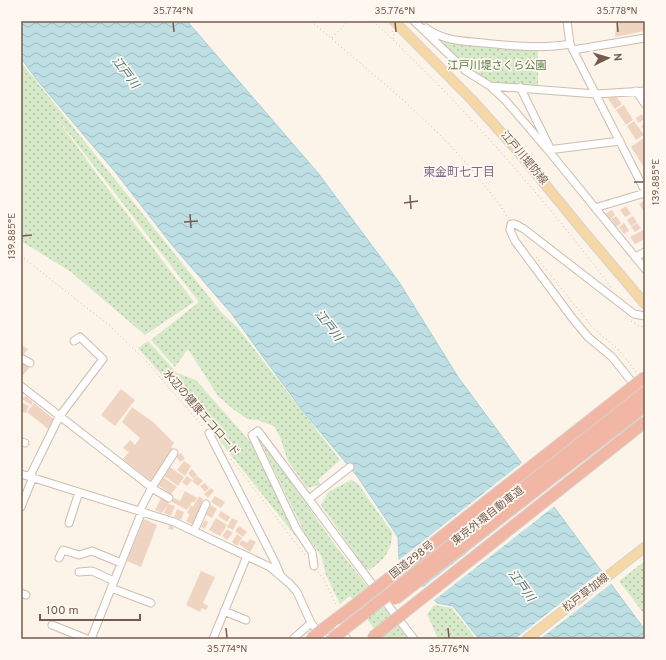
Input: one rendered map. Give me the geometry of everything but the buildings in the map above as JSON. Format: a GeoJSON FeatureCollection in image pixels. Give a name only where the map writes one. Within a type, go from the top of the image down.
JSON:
{"type":"FeatureCollection","features":[{"type":"Feature","properties":{"kind":"highway","name":"国道298号"},"geometry":{"type":"LineString","coordinates":[[311,639],[323,635],[333,621],[641,375]]}},
{"type":"Feature","properties":{"kind":"highway","name":"東京外環自動車道"},"geometry":{"type":"LineString","coordinates":[[332,639],[645,392]]}},
{"type":"Feature","properties":{"kind":"highway","name":"東京外環自動車道"},"geometry":{"type":"LineString","coordinates":[[344,639],[645,406]]}},
{"type":"Feature","properties":{"kind":"highway"},"geometry":{"type":"LineString","coordinates":[[371,638],[645,422]]}},
{"type":"Feature","properties":{"kind":"main road","name":"江戸川堤防線"},"geometry":{"type":"LineString","coordinates":[[392,25],[472,100],[517,150],[645,304]]}},
{"type":"Feature","properties":{"kind":"main road","name":"松戸草加線"},"geometry":{"type":"LineString","coordinates":[[527,639],[645,547]]}},
{"type":"Feature","properties":{"kind":"street"},"geometry":{"type":"LineString","coordinates":[[414,21],[431,32],[448,39],[525,48],[558,46],[572,47],[645,38]]}},
{"type":"Feature","properties":{"kind":"street"},"geometry":{"type":"LineString","coordinates":[[414,21],[466,71],[490,86],[506,101],[550,150],[645,269]]}},
{"type":"Feature","properties":{"kind":"street"},"geometry":{"type":"LineString","coordinates":[[567,21],[572,47],[645,192],[598,207],[596,209]]}},
{"type":"Feature","properties":{"kind":"street"},"geometry":{"type":"LineString","coordinates":[[490,86],[520,87],[596,94],[645,91]]}},
{"type":"Feature","properties":{"kind":"street"},"geometry":{"type":"LineString","coordinates":[[520,87],[550,150]]}},
{"type":"Feature","properties":{"kind":"street"},"geometry":{"type":"LineString","coordinates":[[636,91],[645,104]]}},
{"type":"Feature","properties":{"kind":"street"},"geometry":{"type":"LineString","coordinates":[[550,150],[620,141]]}},
{"type":"Feature","properties":{"kind":"street"},"geometry":{"type":"LineString","coordinates":[[645,316],[634,314],[524,229],[515,224],[511,224],[510,230],[515,241],[573,319],[588,337],[612,357],[645,398]]}},
{"type":"Feature","properties":{"kind":"street"},"geometry":{"type":"LineString","coordinates":[[635,257],[645,252]]}},
{"type":"Feature","properties":{"kind":"street"},"geometry":{"type":"LineString","coordinates":[[21,507],[32,477],[59,417],[103,359],[80,337],[74,341]]}},
{"type":"Feature","properties":{"kind":"street"},"geometry":{"type":"LineString","coordinates":[[21,358],[30,363]]}},
{"type":"Feature","properties":{"kind":"street"},"geometry":{"type":"LineString","coordinates":[[21,386],[59,417],[152,487],[169,498]]}},
{"type":"Feature","properties":{"kind":"street"},"geometry":{"type":"LineString","coordinates":[[314,566],[312,552],[296,528],[252,435],[258,431],[365,576],[414,639]]}},
{"type":"Feature","properties":{"kind":"street"},"geometry":{"type":"LineString","coordinates":[[209,433],[276,562],[281,576]]}},
{"type":"Feature","properties":{"kind":"street"},"geometry":{"type":"LineString","coordinates":[[91,639],[122,563],[141,511],[152,487],[174,453]]}},
{"type":"Feature","properties":{"kind":"street"},"geometry":{"type":"LineString","coordinates":[[309,499],[350,467]]}},
{"type":"Feature","properties":{"kind":"street"},"geometry":{"type":"LineString","coordinates":[[21,474],[179,524],[270,567],[298,592],[311,623],[323,635]]}},
{"type":"Feature","properties":{"kind":"street"},"geometry":{"type":"LineString","coordinates":[[69,522],[79,492]]}},
{"type":"Feature","properties":{"kind":"street"},"geometry":{"type":"LineString","coordinates":[[194,531],[206,504]]}},
{"type":"Feature","properties":{"kind":"street"},"geometry":{"type":"LineString","coordinates":[[59,558],[63,550],[79,555],[92,551],[122,563]]}},
{"type":"Feature","properties":{"kind":"street"},"geometry":{"type":"LineString","coordinates":[[213,639],[247,556]]}},
{"type":"Feature","properties":{"kind":"street"},"geometry":{"type":"LineString","coordinates":[[79,572],[92,571],[113,584],[151,603]]}},
{"type":"Feature","properties":{"kind":"street"},"geometry":{"type":"LineString","coordinates":[[224,611],[246,620]]}},
{"type":"Feature","properties":{"kind":"street"},"geometry":{"type":"LineString","coordinates":[[333,621],[347,639]]}},
{"type":"Feature","properties":{"kind":"street"},"geometry":{"type":"LineString","coordinates":[[292,639],[311,623]]}},
{"type":"Feature","properties":{"kind":"street"},"geometry":{"type":"LineString","coordinates":[[52,625],[87,639]]}},
{"type":"Feature","properties":{"kind":"path"},"geometry":{"type":"LineString","coordinates":[[311,21],[403,100],[449,144],[502,206],[507,217]]}},
{"type":"Feature","properties":{"kind":"path"},"geometry":{"type":"LineString","coordinates":[[332,39],[348,21]]}},
{"type":"Feature","properties":{"kind":"path"},"geometry":{"type":"LineString","coordinates":[[373,21],[393,39],[455,102],[493,143],[548,206],[609,284]]}},
{"type":"Feature","properties":{"kind":"path"},"geometry":{"type":"LineString","coordinates":[[392,25],[394,34],[393,39]]}},
{"type":"Feature","properties":{"kind":"path","name":"水辺の健康エコロード"},"geometry":{"type":"LineString","coordinates":[[21,256],[110,326],[147,362],[209,433]]}},
{"type":"Feature","properties":{"kind":"path"},"geometry":{"type":"LineString","coordinates":[[540,262],[593,328],[618,350],[641,375]]}},
{"type":"Feature","properties":{"kind":"path","name":"水辺の健康エコロード"},"geometry":{"type":"LineString","coordinates":[[229,457],[324,579],[338,608]]}},
{"type":"Feature","properties":{"kind":"green space","name":"江戸川堤さくら公園"},"geometry":{"type":"Polygon","coordinates":[[[445,41],[524,50],[538,49],[538,87],[491,84],[469,71],[441,44],[445,41]]]}},
{"type":"Feature","properties":{"kind":"green space"},"geometry":{"type":"Polygon","coordinates":[[[21,62],[222,313],[237,327],[340,460],[318,480],[321,485],[307,488],[288,461],[280,437],[274,426],[257,420],[247,419],[218,396],[188,349],[175,367],[151,340],[199,302],[53,113],[99,177],[194,302],[145,335],[71,272],[21,241],[21,62]]]}},
{"type":"Feature","properties":{"kind":"green space"},"geometry":{"type":"Polygon","coordinates":[[[148,341],[177,373],[196,380],[251,443],[298,538],[211,430],[138,348],[148,341]]]}},
{"type":"Feature","properties":{"kind":"green space"},"geometry":{"type":"Polygon","coordinates":[[[264,444],[335,545],[409,639],[382,639],[350,596],[340,604],[326,575],[321,555],[306,536],[262,445],[264,444]]]}},
{"type":"Feature","properties":{"kind":"green space"},"geometry":{"type":"Polygon","coordinates":[[[351,480],[358,484],[392,532],[389,550],[379,563],[369,570],[365,568],[321,505],[328,492],[351,480]]]}},
{"type":"Feature","properties":{"kind":"green space"},"geometry":{"type":"Polygon","coordinates":[[[645,561],[645,615],[619,581],[645,561]]]}},
{"type":"Feature","properties":{"kind":"green space"},"geometry":{"type":"Polygon","coordinates":[[[434,605],[452,608],[476,639],[438,639],[427,614],[434,605]]]}},
{"type":"Feature","properties":{"kind":"water","name":"江戸川"},"geometry":{"type":"Polygon","coordinates":[[[21,21],[187,21],[318,173],[399,282],[458,377],[645,630],[645,639],[479,639],[453,606],[437,603],[399,559],[398,537],[357,476],[302,410],[231,313],[172,245],[116,173],[37,80],[21,58],[21,21]]]}},
{"type":"Feature","properties":{"kind":"pier"},"geometry":{"type":"Polygon","coordinates":[[[523,462],[532,473],[407,571],[398,561],[523,462]]]}},
{"type":"Feature","properties":{"kind":"pier"},"geometry":{"type":"Polygon","coordinates":[[[545,491],[556,505],[433,601],[422,588],[545,491]]]}},
{"type":"Feature","properties":{"kind":"pier"},"geometry":{"type":"Polygon","coordinates":[[[603,570],[612,583],[540,639],[515,639],[603,570]]]}},
{"type":"Feature","properties":{"kind":"district","name":"東金町七丁目"},"geometry":{"type":"Point","coordinates":[459,173]}}]}
